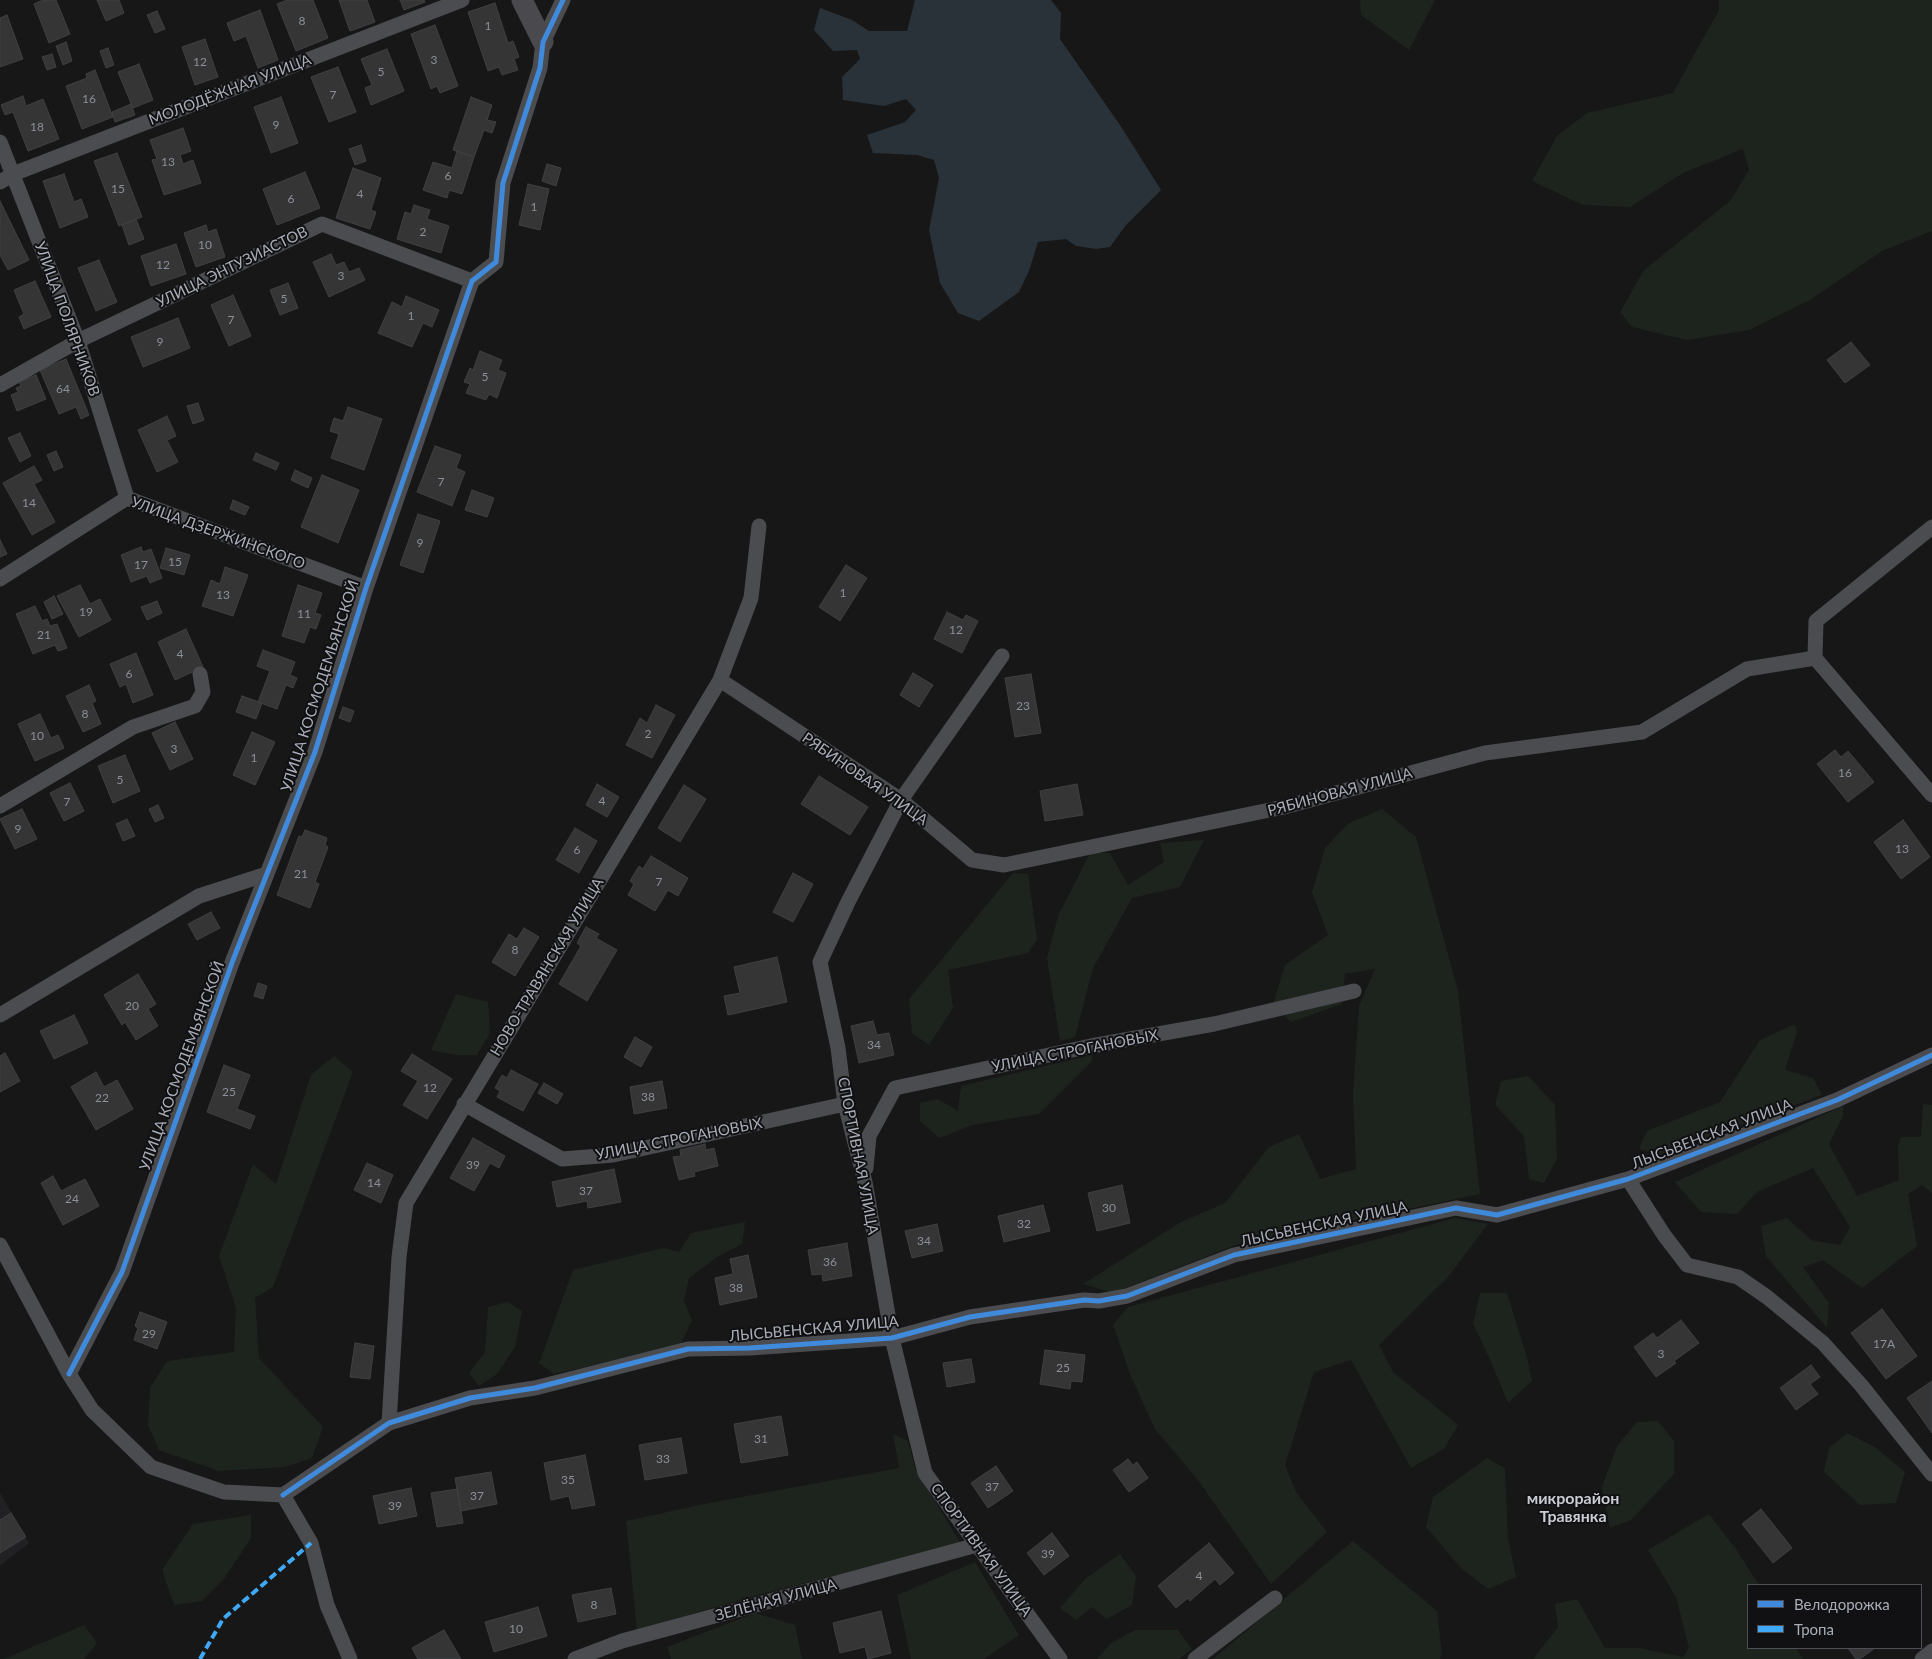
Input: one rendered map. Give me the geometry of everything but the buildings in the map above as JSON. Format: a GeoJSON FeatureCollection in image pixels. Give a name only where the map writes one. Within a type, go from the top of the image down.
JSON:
{"type":"FeatureCollection","features":[{"type":"Feature","properties":{"kind":"street","name":"МОЛОДЁЖНАЯ УЛИЦА"},"geometry":{"type":"LineString","coordinates":[[7,178],[462,0]]}},
{"type":"Feature","properties":{"kind":"street"},"geometry":{"type":"LineString","coordinates":[[522,0],[543,42]]}},
{"type":"Feature","properties":{"kind":"street"},"geometry":{"type":"LineString","coordinates":[[472,281],[496,262],[503,183],[540,68],[543,42],[563,0]]}},
{"type":"Feature","properties":{"kind":"street","name":"УЛИЦА ПОЛЯРНИКОВ"},"geometry":{"type":"LineString","coordinates":[[0,142],[7,178],[78,341],[127,498]]}},
{"type":"Feature","properties":{"kind":"street","name":"УЛИЦА ЭНТУЗИАСТОВ"},"geometry":{"type":"LineString","coordinates":[[0,386],[78,341],[322,224],[472,281]]}},
{"type":"Feature","properties":{"kind":"street","name":"УЛИЦА КОСМОДЕМЬЯНСКОЙ"},"geometry":{"type":"LineString","coordinates":[[69,1374],[122,1272],[233,960],[315,752],[366,588],[472,281]]}},
{"type":"Feature","properties":{"kind":"street","name":"УЛИЦА ДЗЕРЖИНСКОГО"},"geometry":{"type":"LineString","coordinates":[[0,579],[127,498],[366,588]]}},
{"type":"Feature","properties":{"kind":"street","name":"НОВО-ТРАВЯНСКАЯ УЛИЦА"},"geometry":{"type":"LineString","coordinates":[[390,1423],[399,1257],[406,1203],[720,680],[751,598],[759,526]]}},
{"type":"Feature","properties":{"kind":"street"},"geometry":{"type":"LineString","coordinates":[[1932,527],[1816,620],[1815,658],[1932,795]]}},
{"type":"Feature","properties":{"kind":"street","name":"СПОРТИВНАЯ УЛИЦА"},"geometry":{"type":"LineString","coordinates":[[1002,656],[901,800],[848,902],[820,962],[838,1048],[845,1104],[865,1182],[892,1338],[925,1473],[1060,1659]]}},
{"type":"Feature","properties":{"kind":"street","name":"РЯБИНОВАЯ УЛИЦА"},"geometry":{"type":"LineString","coordinates":[[720,680],[901,800],[972,860],[1004,865],[1284,807],[1485,753],[1642,732],[1747,669],[1815,658]]}},
{"type":"Feature","properties":{"kind":"street"},"geometry":{"type":"LineString","coordinates":[[0,806],[133,727],[195,706],[203,692],[200,674]]}},
{"type":"Feature","properties":{"kind":"street"},"geometry":{"type":"LineString","coordinates":[[0,1015],[199,896],[267,874]]}},
{"type":"Feature","properties":{"kind":"street","name":"УЛИЦА СТРОГАНОВЫХ"},"geometry":{"type":"LineString","coordinates":[[865,1182],[869,1136],[895,1088],[1091,1046],[1214,1024],[1354,991]]}},
{"type":"Feature","properties":{"kind":"street","name":"ЛЫСЬВЕНСКАЯ УЛИЦА"},"geometry":{"type":"LineString","coordinates":[[284,1495],[390,1423],[470,1398],[536,1388],[688,1349],[750,1348],[892,1338],[970,1317],[1084,1300],[1099,1301],[1126,1296],[1234,1255],[1456,1208],[1497,1215],[1628,1178],[1837,1100],[1932,1055]]}},
{"type":"Feature","properties":{"kind":"street","name":"УЛИЦА СТРОГАНОВЫХ"},"geometry":{"type":"LineString","coordinates":[[464,1104],[562,1159],[613,1155],[845,1104]]}},
{"type":"Feature","properties":{"kind":"street"},"geometry":{"type":"LineString","coordinates":[[1628,1178],[1664,1235],[1687,1266],[1738,1277],[1768,1297],[1816,1337],[1861,1385],[1932,1474]]}},
{"type":"Feature","properties":{"kind":"street"},"geometry":{"type":"LineString","coordinates":[[0,1246],[69,1374],[92,1410],[151,1467],[224,1492],[284,1495],[311,1543],[327,1605],[350,1659]]}},
{"type":"Feature","properties":{"kind":"street","name":"ЗЕЛЁНАЯ УЛИЦА"},"geometry":{"type":"LineString","coordinates":[[575,1659],[622,1642],[977,1545]]}},
{"type":"Feature","properties":{"kind":"street"},"geometry":{"type":"LineString","coordinates":[[1195,1659],[1275,1598]]}},
{"type":"Feature","properties":{"kind":"street"},"geometry":{"type":"LineString","coordinates":[[1922,1659],[1932,1651]]}},
{"type":"Feature","properties":{"kind":"shaded area"},"geometry":{"type":"Polygon","coordinates":[[[915,0],[1051,0],[1061,13],[1060,39],[1120,125],[1161,190],[1126,225],[1110,247],[1096,249],[1076,246],[1066,239],[1038,242],[1029,271],[1019,292],[979,321],[958,313],[940,283],[929,230],[939,178],[934,160],[917,155],[873,153],[867,135],[905,122],[916,110],[906,99],[884,106],[843,100],[842,77],[860,59],[857,50],[833,51],[814,30],[820,8],[852,20],[869,31],[907,31],[915,0]]]}},
{"type":"Feature","properties":{"kind":"shaded area"},"geometry":{"type":"Polygon","coordinates":[[[1360,0],[1434,0],[1434,2],[1409,50],[1361,15],[1360,0]]]}},
{"type":"Feature","properties":{"kind":"shaded area"},"geometry":{"type":"Polygon","coordinates":[[[1719,0],[1932,0],[1932,231],[1882,251],[1810,300],[1749,330],[1687,340],[1632,327],[1620,312],[1644,270],[1730,201],[1749,170],[1743,149],[1683,173],[1630,207],[1583,205],[1532,181],[1557,136],[1587,113],[1673,93],[1719,10],[1719,0]]]}},
{"type":"Feature","properties":{"kind":"shaded area"},"geometry":{"type":"Polygon","coordinates":[[[1382,809],[1416,837],[1458,991],[1480,1194],[1236,1245],[1113,1293],[1083,1284],[1181,1222],[1225,1203],[1269,1147],[1299,1134],[1320,1179],[1356,1169],[1353,1095],[1359,1006],[1375,969],[1345,974],[1342,1004],[1291,1022],[1273,1004],[1285,965],[1328,935],[1312,892],[1325,848],[1349,823],[1382,809]]]}},
{"type":"Feature","properties":{"kind":"shaded area"},"geometry":{"type":"Polygon","coordinates":[[[1204,840],[1180,887],[1132,898],[1093,968],[1075,1037],[1060,1041],[1047,958],[1058,916],[1090,853],[1110,853],[1128,885],[1164,862],[1160,843],[1204,840]]]}},
{"type":"Feature","properties":{"kind":"shaded area"},"geometry":{"type":"Polygon","coordinates":[[[1013,873],[1028,874],[1037,939],[1028,953],[948,970],[953,1008],[929,1045],[912,1033],[909,999],[1013,873]]]}},
{"type":"Feature","properties":{"kind":"shaded area"},"geometry":{"type":"Polygon","coordinates":[[[456,994],[488,1002],[490,1033],[477,1055],[455,1055],[431,1050],[456,994]]]}},
{"type":"Feature","properties":{"kind":"shaded area"},"geometry":{"type":"Polygon","coordinates":[[[1795,1024],[1797,1032],[1785,1070],[1813,1078],[1822,1095],[1658,1155],[1639,1149],[1647,1131],[1720,1102],[1760,1040],[1795,1024]]]}},
{"type":"Feature","properties":{"kind":"shaded area"},"geometry":{"type":"Polygon","coordinates":[[[1092,1055],[1092,1061],[1039,1114],[972,1125],[939,1138],[920,1121],[920,1103],[938,1099],[958,1111],[961,1086],[1092,1055]]]}},
{"type":"Feature","properties":{"kind":"shaded area"},"geometry":{"type":"Polygon","coordinates":[[[334,1056],[353,1072],[273,1287],[255,1298],[259,1358],[323,1427],[312,1458],[285,1467],[219,1471],[159,1450],[148,1425],[150,1388],[167,1361],[234,1352],[236,1308],[219,1256],[253,1164],[276,1184],[311,1075],[334,1056]]]}},
{"type":"Feature","properties":{"kind":"shaded area"},"geometry":{"type":"Polygon","coordinates":[[[1528,1076],[1555,1105],[1557,1159],[1544,1183],[1529,1179],[1524,1136],[1495,1105],[1501,1081],[1528,1076]]]}},
{"type":"Feature","properties":{"kind":"shaded area"},"geometry":{"type":"Polygon","coordinates":[[[1923,1104],[1932,1105],[1932,1193],[1922,1185],[1908,1194],[1917,1246],[1862,1288],[1823,1260],[1803,1267],[1829,1303],[1827,1328],[1766,1256],[1761,1226],[1787,1218],[1811,1240],[1840,1245],[1850,1227],[1813,1168],[1757,1192],[1737,1214],[1701,1212],[1675,1182],[1843,1106],[1843,1116],[1829,1144],[1857,1196],[1899,1180],[1898,1146],[1901,1137],[1921,1137],[1923,1104]]]}},
{"type":"Feature","properties":{"kind":"shaded area"},"geometry":{"type":"Polygon","coordinates":[[[1455,1218],[1488,1224],[1448,1277],[1379,1345],[1393,1372],[1458,1425],[1444,1449],[1411,1468],[1351,1360],[1314,1372],[1285,1465],[1296,1492],[1327,1532],[1271,1584],[1198,1480],[1155,1429],[1130,1374],[1113,1325],[1128,1307],[1455,1218]]]}},
{"type":"Feature","properties":{"kind":"shaded area"},"geometry":{"type":"Polygon","coordinates":[[[745,1222],[742,1244],[717,1257],[689,1278],[684,1301],[692,1320],[680,1346],[554,1374],[539,1363],[573,1270],[663,1248],[679,1252],[691,1233],[745,1222]]]}},
{"type":"Feature","properties":{"kind":"shaded area"},"geometry":{"type":"Polygon","coordinates":[[[1480,1293],[1507,1293],[1527,1357],[1532,1381],[1508,1403],[1473,1324],[1480,1293]]]}},
{"type":"Feature","properties":{"kind":"shaded area"},"geometry":{"type":"Polygon","coordinates":[[[507,1302],[522,1311],[515,1347],[497,1374],[479,1386],[469,1373],[485,1352],[488,1307],[507,1302]]]}},
{"type":"Feature","properties":{"kind":"shaded area"},"geometry":{"type":"Polygon","coordinates":[[[1658,1421],[1674,1441],[1674,1474],[1631,1520],[1610,1528],[1602,1487],[1617,1446],[1637,1422],[1658,1421]]]}},
{"type":"Feature","properties":{"kind":"shaded area"},"geometry":{"type":"Polygon","coordinates":[[[1847,1433],[1875,1447],[1905,1472],[1896,1503],[1860,1505],[1824,1472],[1829,1448],[1847,1433]]]}},
{"type":"Feature","properties":{"kind":"shaded area"},"geometry":{"type":"Polygon","coordinates":[[[893,1434],[908,1441],[915,1468],[961,1544],[757,1595],[637,1630],[626,1521],[709,1503],[899,1468],[893,1434]]]}},
{"type":"Feature","properties":{"kind":"shaded area"},"geometry":{"type":"Polygon","coordinates":[[[1487,1458],[1505,1468],[1508,1538],[1516,1577],[1488,1589],[1461,1568],[1426,1527],[1433,1497],[1487,1458]]]}},
{"type":"Feature","properties":{"kind":"shaded area"},"geometry":{"type":"Polygon","coordinates":[[[0,1493],[29,1543],[0,1566],[0,1493]]]}},
{"type":"Feature","properties":{"kind":"shaded area"},"geometry":{"type":"Polygon","coordinates":[[[1709,1514],[1736,1549],[1758,1584],[1747,1584],[1747,1649],[1797,1649],[1803,1659],[1533,1659],[1558,1627],[1555,1604],[1577,1599],[1605,1648],[1639,1648],[1683,1657],[1689,1648],[1676,1597],[1648,1550],[1709,1514]]]}},
{"type":"Feature","properties":{"kind":"shaded area"},"geometry":{"type":"Polygon","coordinates":[[[251,1515],[251,1538],[223,1580],[202,1601],[174,1605],[162,1570],[193,1524],[251,1515]]]}},
{"type":"Feature","properties":{"kind":"shaded area"},"geometry":{"type":"Polygon","coordinates":[[[1353,1541],[1437,1611],[1442,1654],[1440,1659],[1213,1659],[1353,1541]]]}},
{"type":"Feature","properties":{"kind":"shaded area"},"geometry":{"type":"Polygon","coordinates":[[[1120,1554],[1136,1576],[1132,1605],[1107,1619],[1092,1607],[1076,1620],[1060,1608],[1085,1579],[1120,1554]]]}},
{"type":"Feature","properties":{"kind":"shaded area"},"geometry":{"type":"Polygon","coordinates":[[[975,1562],[1019,1635],[984,1659],[911,1659],[897,1595],[975,1562]]]}},
{"type":"Feature","properties":{"kind":"shaded area"},"geometry":{"type":"Polygon","coordinates":[[[755,1613],[795,1625],[802,1659],[671,1659],[667,1647],[755,1613]]]}},
{"type":"Feature","properties":{"kind":"shaded area"},"geometry":{"type":"Polygon","coordinates":[[[84,1625],[97,1643],[84,1659],[4,1659],[84,1625]]]}},
{"type":"Feature","properties":{"kind":"shaded area"},"geometry":{"type":"Polygon","coordinates":[[[1135,1630],[1178,1630],[1192,1649],[1179,1659],[1097,1659],[1110,1644],[1135,1630]]]}},
{"type":"Feature","properties":{"kind":"marked path"},"geometry":{"type":"LineString","coordinates":[[200,1659],[223,1619],[311,1543]]}},
{"type":"Feature","properties":{"kind":"cycle path"},"geometry":{"type":"LineString","coordinates":[[69,1374],[122,1272],[233,960],[315,752],[366,588],[472,281],[496,262],[503,183],[540,68],[543,42],[563,0]]}},
{"type":"Feature","properties":{"kind":"cycle path"},"geometry":{"type":"LineString","coordinates":[[283,1495],[389,1423],[470,1398],[535,1388],[688,1349],[750,1348],[892,1338],[970,1317],[1084,1300],[1099,1301],[1127,1296],[1234,1255],[1456,1208],[1497,1215],[1628,1179],[1837,1100],[1932,1055]]}},
{"type":"Feature","properties":{"kind":"district","name":"микрорайон Травянка"},"geometry":{"type":"Point","coordinates":[1573,1508]}}]}
